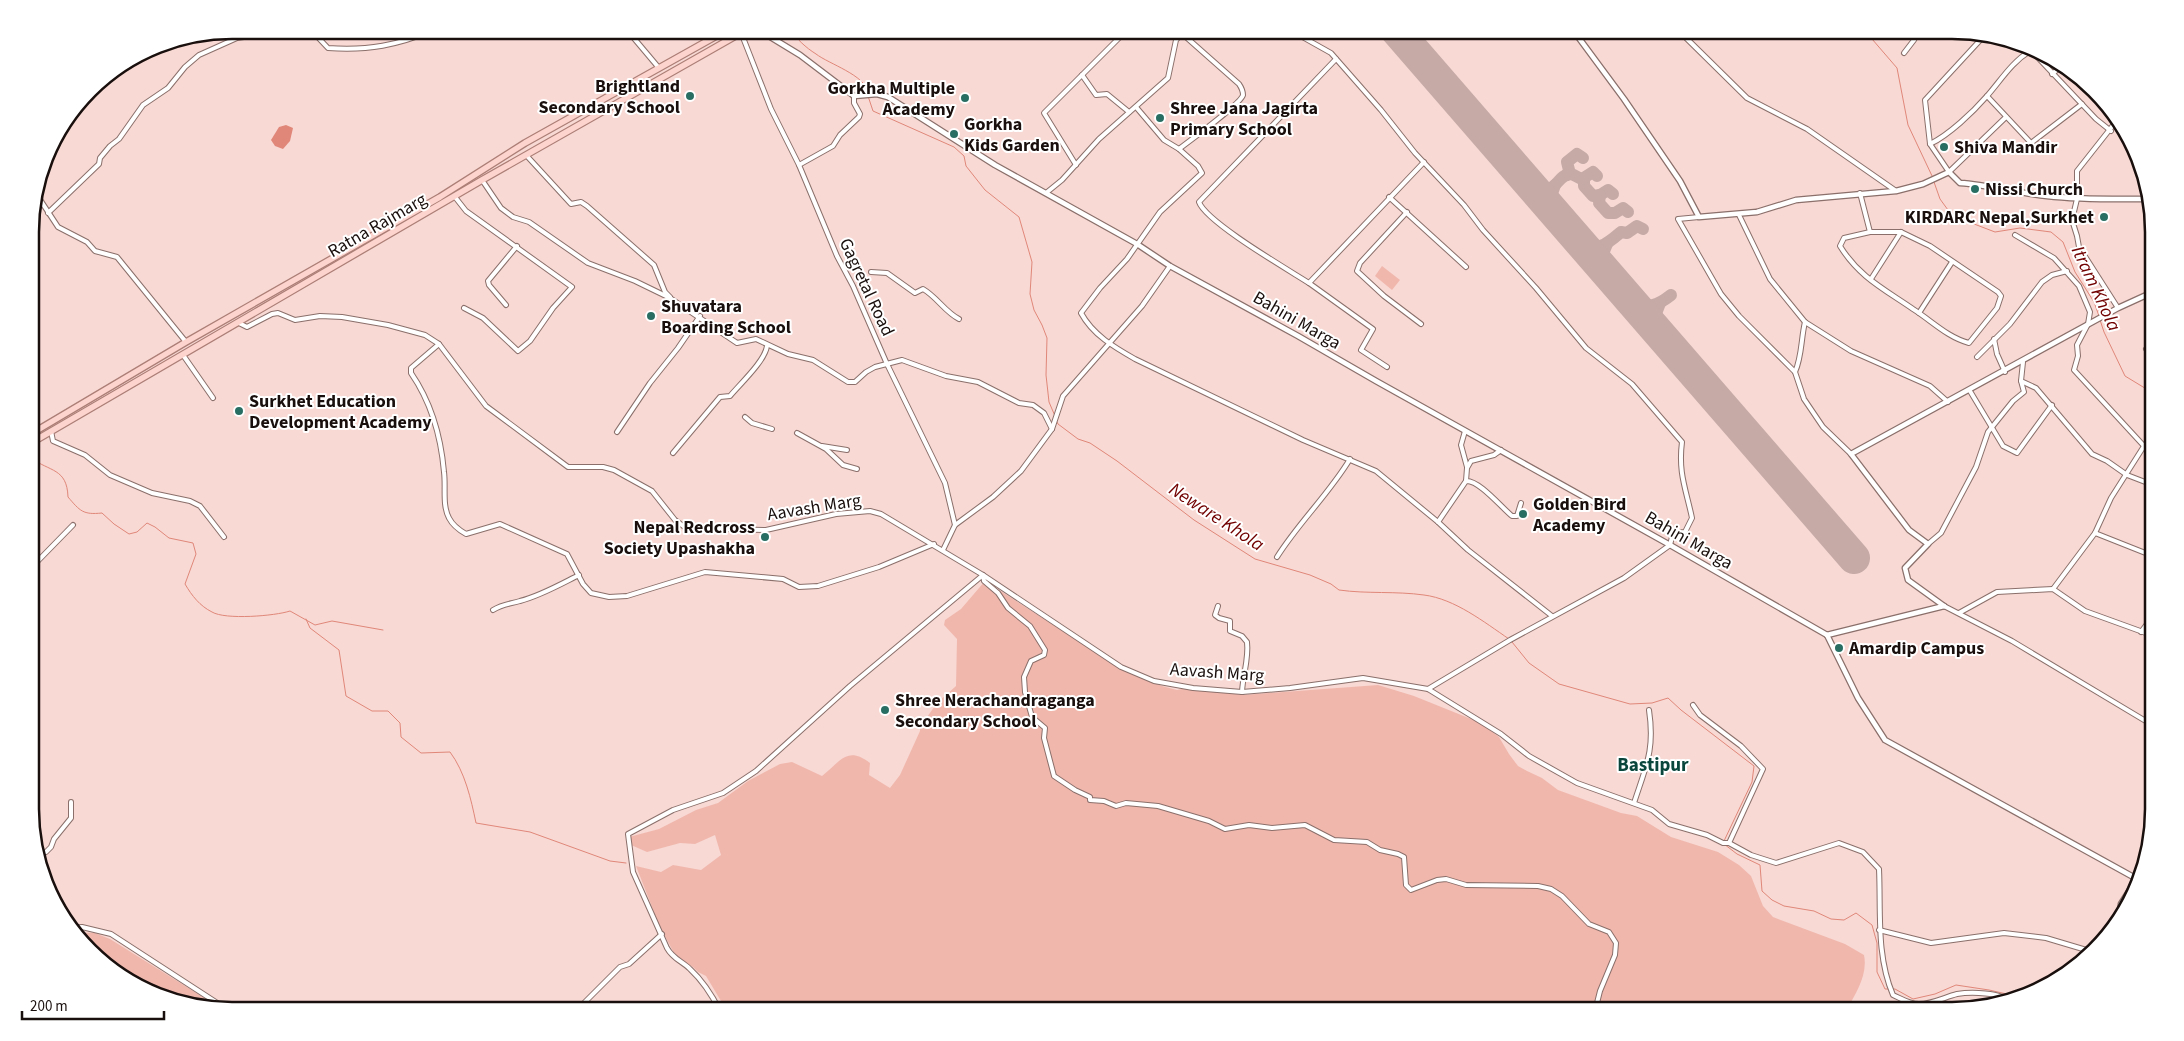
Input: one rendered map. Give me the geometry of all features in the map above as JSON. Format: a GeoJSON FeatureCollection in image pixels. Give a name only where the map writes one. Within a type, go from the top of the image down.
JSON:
{"type":"FeatureCollection","features":[{"type":"Feature","properties":{"kind":"main road","name":"Ratna Rajmarg"},"geometry":{"type":"LineString","coordinates":[[39,429],[186,342],[415,212],[525,143],[711,39]]}},
{"type":"Feature","properties":{"kind":"main road","name":"Ratna Rajmarg"},"geometry":{"type":"LineString","coordinates":[[39,438],[729,39]]}},
{"type":"Feature","properties":{"kind":"street"},"geometry":{"type":"LineString","coordinates":[[48,213],[99,164],[100,158],[119,139],[143,105],[168,88],[185,67],[199,56],[235,39]]}},
{"type":"Feature","properties":{"kind":"street"},"geometry":{"type":"LineString","coordinates":[[320,39],[328,48],[365,49],[382,47],[406,39]]}},
{"type":"Feature","properties":{"kind":"street"},"geometry":{"type":"LineString","coordinates":[[635,39],[659,68]]}},
{"type":"Feature","properties":{"kind":"street","name":"Gagretal Road"},"geometry":{"type":"LineString","coordinates":[[742,39],[771,108],[799,166],[814,206],[887,364],[942,475],[955,525]]}},
{"type":"Feature","properties":{"kind":"street"},"geometry":{"type":"LineString","coordinates":[[774,39],[800,55],[854,96],[854,103],[860,114],[840,135],[834,146],[799,166]]}},
{"type":"Feature","properties":{"kind":"street"},"geometry":{"type":"LineString","coordinates":[[1076,165],[1044,113],[1118,39]]}},
{"type":"Feature","properties":{"kind":"street"},"geometry":{"type":"LineString","coordinates":[[1046,193],[1062,180],[1129,112],[1168,78],[1177,39]]}},
{"type":"Feature","properties":{"kind":"street"},"geometry":{"type":"LineString","coordinates":[[1179,149],[1234,106],[1243,94],[1239,84],[1188,39]]}},
{"type":"Feature","properties":{"kind":"street"},"geometry":{"type":"LineString","coordinates":[[1307,39],[1322,47],[1336,59],[1586,348],[1632,384],[1682,442],[1680,458],[1681,478],[1692,518],[1685,532],[1673,533],[1670,545],[1624,578],[1575,606],[1552,616],[1428,689],[1501,734],[1529,756],[1577,783],[1634,802],[1652,810],[1669,824],[1707,835],[1723,843],[1729,843],[1751,855],[1776,863],[1838,843],[1863,852],[1879,869],[1881,899],[1879,930],[1893,994],[1908,1002]]}},
{"type":"Feature","properties":{"kind":"street"},"geometry":{"type":"LineString","coordinates":[[1580,39],[1624,99],[1675,174],[1699,217]]}},
{"type":"Feature","properties":{"kind":"street"},"geometry":{"type":"LineString","coordinates":[[1687,39],[1747,98],[1807,129],[1896,191]]}},
{"type":"Feature","properties":{"kind":"street"},"geometry":{"type":"LineString","coordinates":[[1904,52],[1914,39]]}},
{"type":"Feature","properties":{"kind":"street"},"geometry":{"type":"LineString","coordinates":[[1980,40],[1925,100],[1930,144],[1948,172],[1960,183],[1985,184],[2044,196],[2077,199],[2143,199]]}},
{"type":"Feature","properties":{"kind":"street"},"geometry":{"type":"LineString","coordinates":[[1930,144],[1940,140],[1988,96],[2020,57],[2026,53]]}},
{"type":"Feature","properties":{"kind":"street"},"geometry":{"type":"LineString","coordinates":[[1336,59],[1199,202],[1205,212],[1222,225],[1373,328],[1361,350],[1387,366]]}},
{"type":"Feature","properties":{"kind":"street"},"geometry":{"type":"LineString","coordinates":[[2037,59],[2096,119],[2111,131]]}},
{"type":"Feature","properties":{"kind":"street"},"geometry":{"type":"LineString","coordinates":[[2052,74],[2057,69]]}},
{"type":"Feature","properties":{"kind":"street"},"geometry":{"type":"LineString","coordinates":[[1082,75],[1096,95],[1107,94],[1129,112]]}},
{"type":"Feature","properties":{"kind":"street","name":"Bahini Marga"},"geometry":{"type":"LineString","coordinates":[[854,96],[870,94],[888,97],[995,165],[1137,244],[1170,266],[1290,331],[1827,635]]}},
{"type":"Feature","properties":{"kind":"street"},"geometry":{"type":"LineString","coordinates":[[1988,96],[2031,142],[2082,104]]}},
{"type":"Feature","properties":{"kind":"street"},"geometry":{"type":"LineString","coordinates":[[1136,107],[1164,140],[1179,149],[1198,166],[1202,173],[1160,212],[1127,259],[1100,288],[1081,313],[1092,330],[1110,344],[1135,359],[1303,440],[1376,471],[1438,522],[1468,550],[1552,616]]}},
{"type":"Feature","properties":{"kind":"street"},"geometry":{"type":"LineString","coordinates":[[1928,544],[1908,530],[1851,454],[1823,427],[1804,399],[1795,372],[1739,316],[1721,294],[1678,219],[1739,215],[1757,212],[1796,200],[1896,191],[1923,184],[1948,172],[2006,117]]}},
{"type":"Feature","properties":{"kind":"street"},"geometry":{"type":"LineString","coordinates":[[2114,126],[2077,171],[2077,199],[2072,220],[2078,236],[2078,247],[2118,308]]}},
{"type":"Feature","properties":{"kind":"street"},"geometry":{"type":"LineString","coordinates":[[526,155],[571,204],[581,202],[587,206],[654,265],[665,292],[670,298]]}},
{"type":"Feature","properties":{"kind":"street"},"geometry":{"type":"LineString","coordinates":[[1309,283],[1424,162]]}},
{"type":"Feature","properties":{"kind":"street"},"geometry":{"type":"LineString","coordinates":[[482,180],[501,208],[513,217],[529,222],[588,263],[635,281],[670,298],[700,316],[737,343],[756,340],[767,346],[813,360],[848,382],[855,382],[866,372],[902,360],[946,376],[986,385],[1019,402],[1038,407],[1044,413],[1052,429]]}},
{"type":"Feature","properties":{"kind":"street"},"geometry":{"type":"LineString","coordinates":[[1860,193],[1870,232]]}},
{"type":"Feature","properties":{"kind":"street"},"geometry":{"type":"LineString","coordinates":[[455,197],[466,211],[572,287],[553,308],[530,341],[518,351],[483,318],[464,308]]}},
{"type":"Feature","properties":{"kind":"street"},"geometry":{"type":"LineString","coordinates":[[1389,197],[1466,266]]}},
{"type":"Feature","properties":{"kind":"street"},"geometry":{"type":"LineString","coordinates":[[41,201],[58,227],[86,242],[95,251],[117,257],[186,342]]}},
{"type":"Feature","properties":{"kind":"street"},"geometry":{"type":"LineString","coordinates":[[1407,212],[1360,263],[1357,271],[1384,296],[1421,324]]}},
{"type":"Feature","properties":{"kind":"street"},"geometry":{"type":"LineString","coordinates":[[1739,215],[1770,279],[1805,322],[1852,351],[1930,386],[1948,402]]}},
{"type":"Feature","properties":{"kind":"street"},"geometry":{"type":"LineString","coordinates":[[1870,232],[1901,232],[1930,246],[1998,292],[2001,296],[1997,308],[1969,343],[1955,340],[1919,313],[1882,290],[1851,264],[1840,246],[1844,238],[1870,232]]}},
{"type":"Feature","properties":{"kind":"street"},"geometry":{"type":"LineString","coordinates":[[1871,279],[1901,232]]}},
{"type":"Feature","properties":{"kind":"street"},"geometry":{"type":"LineString","coordinates":[[2016,235],[2054,258],[2079,286],[2090,312],[2090,323],[2077,345],[2078,356],[2074,370],[2144,446],[2111,498],[2095,533],[2053,589]]}},
{"type":"Feature","properties":{"kind":"street"},"geometry":{"type":"LineString","coordinates":[[506,305],[489,285],[488,281],[517,246]]}},
{"type":"Feature","properties":{"kind":"street"},"geometry":{"type":"LineString","coordinates":[[1919,313],[1952,262]]}},
{"type":"Feature","properties":{"kind":"street"},"geometry":{"type":"LineString","coordinates":[[943,550],[955,525],[1012,482],[1052,429],[1063,396],[1142,306],[1170,266]]}},
{"type":"Feature","properties":{"kind":"street"},"geometry":{"type":"LineString","coordinates":[[1977,357],[2015,318],[2042,282],[2052,275],[2067,271]]}},
{"type":"Feature","properties":{"kind":"street"},"geometry":{"type":"LineString","coordinates":[[871,272],[887,274],[915,293],[923,289],[936,299],[951,315],[959,319]]}},
{"type":"Feature","properties":{"kind":"street"},"geometry":{"type":"LineString","coordinates":[[1851,454],[2005,372],[2090,323],[2145,295]]}},
{"type":"Feature","properties":{"kind":"street","name":"Aavash Marg"},"geometry":{"type":"LineString","coordinates":[[239,323],[247,327],[272,314],[278,313],[295,320],[320,316],[342,317],[413,330],[439,344],[486,406],[568,468],[603,467],[614,470],[652,491],[675,520],[683,526],[708,530],[766,530],[836,514],[870,511],[890,518],[983,574],[1121,667],[1154,681],[1173,686],[1242,692],[1290,688],[1363,678],[1428,689]]}},
{"type":"Feature","properties":{"kind":"street"},"geometry":{"type":"LineString","coordinates":[[616,432],[700,316]]}},
{"type":"Feature","properties":{"kind":"street"},"geometry":{"type":"LineString","coordinates":[[1795,372],[1805,322]]}},
{"type":"Feature","properties":{"kind":"street"},"geometry":{"type":"LineString","coordinates":[[1994,339],[1997,354],[2005,372]]}},
{"type":"Feature","properties":{"kind":"street"},"geometry":{"type":"LineString","coordinates":[[439,344],[411,368],[411,374],[430,405],[436,426],[444,471],[448,517],[456,528],[466,534],[500,524],[568,554],[591,593],[609,597],[636,594],[705,572],[783,579],[799,587],[818,586],[879,567],[934,544]]}},
{"type":"Feature","properties":{"kind":"street"},"geometry":{"type":"LineString","coordinates":[[673,453],[720,397],[730,396],[752,371],[766,351],[767,346]]}},
{"type":"Feature","properties":{"kind":"street"},"geometry":{"type":"LineString","coordinates":[[183,355],[213,398]]}},
{"type":"Feature","properties":{"kind":"street"},"geometry":{"type":"LineString","coordinates":[[2023,362],[2021,381],[2024,392],[1992,427],[1976,467],[1941,533],[1905,568],[1906,575],[1908,580],[1944,606],[2012,641],[2145,721]]}},
{"type":"Feature","properties":{"kind":"street"},"geometry":{"type":"LineString","coordinates":[[2021,381],[2036,388],[2092,454],[2127,475],[2145,482]]}},
{"type":"Feature","properties":{"kind":"street"},"geometry":{"type":"LineString","coordinates":[[1970,391],[2003,446],[2017,454],[2052,405]]}},
{"type":"Feature","properties":{"kind":"street"},"geometry":{"type":"LineString","coordinates":[[745,417],[752,423],[772,429]]}},
{"type":"Feature","properties":{"kind":"street"},"geometry":{"type":"LineString","coordinates":[[51,431],[53,441],[85,455],[110,475],[152,493],[190,501],[200,506],[224,537]]}},
{"type":"Feature","properties":{"kind":"street"},"geometry":{"type":"LineString","coordinates":[[1438,522],[1466,481],[1467,468],[1461,445],[1464,431]]}},
{"type":"Feature","properties":{"kind":"street"},"geometry":{"type":"LineString","coordinates":[[797,433],[821,446],[843,465],[857,469]]}},
{"type":"Feature","properties":{"kind":"street"},"geometry":{"type":"LineString","coordinates":[[821,446],[847,450]]}},
{"type":"Feature","properties":{"kind":"street"},"geometry":{"type":"LineString","coordinates":[[1467,468],[1475,458],[1494,455],[1501,450]]}},
{"type":"Feature","properties":{"kind":"street"},"geometry":{"type":"LineString","coordinates":[[1278,557],[1290,536],[1330,489],[1350,459]]}},
{"type":"Feature","properties":{"kind":"street"},"geometry":{"type":"LineString","coordinates":[[1466,481],[1471,481],[1482,488],[1512,516],[1517,516],[1521,503]]}},
{"type":"Feature","properties":{"kind":"street"},"geometry":{"type":"LineString","coordinates":[[39,560],[73,525]]}},
{"type":"Feature","properties":{"kind":"street"},"geometry":{"type":"LineString","coordinates":[[2095,533],[2145,553]]}},
{"type":"Feature","properties":{"kind":"street"},"geometry":{"type":"LineString","coordinates":[[715,1002],[690,968],[671,955],[633,872],[628,834],[673,810],[723,793],[756,771],[850,686],[983,574]]}},
{"type":"Feature","properties":{"kind":"street"},"geometry":{"type":"LineString","coordinates":[[983,574],[984,581],[998,593],[1008,608],[1030,626],[1045,650],[1044,655],[1031,661],[1024,677],[1032,717],[1045,728],[1044,738],[1054,776],[1075,790],[1090,797],[1090,800],[1104,801],[1116,806],[1126,803],[1158,806],[1209,821],[1220,828],[1249,825],[1272,828],[1305,825],[1334,840],[1367,842],[1380,850],[1398,854],[1404,858],[1406,885],[1412,890],[1437,880],[1446,879],[1466,886],[1538,886],[1551,889],[1562,896],[1589,924],[1609,932],[1616,943],[1615,955],[1597,1002]]}},
{"type":"Feature","properties":{"kind":"street"},"geometry":{"type":"LineString","coordinates":[[493,610],[505,603],[520,601],[579,575]]}},
{"type":"Feature","properties":{"kind":"street"},"geometry":{"type":"LineString","coordinates":[[1959,613],[1997,592],[2053,589],[2085,611],[2145,633]]}},
{"type":"Feature","properties":{"kind":"street"},"geometry":{"type":"LineString","coordinates":[[1218,606],[1215,615],[1218,618],[1230,621],[1230,631],[1242,636],[1248,642],[1247,660],[1242,677],[1242,692]]}},
{"type":"Feature","properties":{"kind":"street"},"geometry":{"type":"LineString","coordinates":[[1944,606],[1827,635],[1858,698],[1885,740],[2133,877]]}},
{"type":"Feature","properties":{"kind":"street"},"geometry":{"type":"LineString","coordinates":[[2141,632],[2145,627]]}},
{"type":"Feature","properties":{"kind":"street"},"geometry":{"type":"LineString","coordinates":[[1693,705],[1700,716],[1741,746],[1762,769],[1729,843]]}},
{"type":"Feature","properties":{"kind":"street"},"geometry":{"type":"LineString","coordinates":[[1634,802],[1650,759],[1651,730],[1649,710]]}},
{"type":"Feature","properties":{"kind":"street"},"geometry":{"type":"LineString","coordinates":[[43,853],[51,847],[54,839],[71,818],[71,802]]}},
{"type":"Feature","properties":{"kind":"street"},"geometry":{"type":"LineString","coordinates":[[79,927],[111,934],[215,1002]]}},
{"type":"Feature","properties":{"kind":"street"},"geometry":{"type":"LineString","coordinates":[[1879,930],[1931,943],[2004,933],[2046,938],[2085,950]]}},
{"type":"Feature","properties":{"kind":"street"},"geometry":{"type":"LineString","coordinates":[[585,1002],[620,968],[629,964],[662,934]]}},
{"type":"Feature","properties":{"kind":"street"},"geometry":{"type":"LineString","coordinates":[[1929,1002],[1959,994],[1993,994],[2001,996]]}},
{"type":"Feature","properties":{"kind":"shaded area"},"geometry":{"type":"Polygon","coordinates":[[[286,125],[293,128],[290,141],[283,149],[275,146],[271,140],[279,127],[286,125]]]}},
{"type":"Feature","properties":{"kind":"shaded area"},"geometry":{"type":"Polygon","coordinates":[[[1382,266],[1400,280],[1392,290],[1375,276],[1382,266]]]}},
{"type":"Feature","properties":{"kind":"shaded area"},"geometry":{"type":"Polygon","coordinates":[[[985,581],[1122,669],[1162,686],[1177,690],[1196,686],[1243,695],[1378,685],[1414,696],[1481,723],[1499,737],[1518,766],[1542,778],[1558,790],[1621,813],[1637,816],[1671,837],[1718,852],[1739,865],[1751,876],[1763,906],[1773,917],[1845,944],[1864,955],[1863,977],[1851,1002],[722,1002],[706,976],[682,961],[674,953],[659,925],[636,866],[661,872],[673,865],[701,870],[721,855],[715,835],[695,844],[680,843],[647,852],[631,845],[629,837],[659,829],[696,810],[718,803],[748,781],[780,764],[792,762],[822,776],[839,761],[855,755],[870,763],[869,775],[890,788],[900,775],[920,731],[920,727],[937,703],[956,686],[957,639],[944,625],[945,620],[961,609],[985,581]]]}},
{"type":"Feature","properties":{"kind":"shaded area"},"geometry":{"type":"Polygon","coordinates":[[[83,932],[95,933],[110,939],[210,1001],[182,996],[146,982],[124,970],[95,946],[83,932]]]}},
{"type":"Feature","properties":{"kind":"waterway","name":"Neware Khola"},"geometry":{"type":"LineString","coordinates":[[798,39],[822,58],[854,75],[868,92]]}},
{"type":"Feature","properties":{"kind":"waterway","name":"Itram Khola"},"geometry":{"type":"LineString","coordinates":[[1872,39],[1897,68],[1908,125],[1933,178]]}},
{"type":"Feature","properties":{"kind":"waterway","name":"Neware Khola"},"geometry":{"type":"LineString","coordinates":[[868,96],[873,111],[954,147],[964,156],[966,166],[985,190],[1019,217],[1032,262],[1030,294],[1034,310],[1047,338],[1046,375],[1049,402],[1055,416]]}},
{"type":"Feature","properties":{"kind":"waterway","name":"Itram Khola"},"geometry":{"type":"LineString","coordinates":[[1934,182],[1940,199],[1948,210],[1961,219],[1995,232],[2020,228],[2051,232],[2063,242],[2075,272],[2094,302],[2099,316]]}},
{"type":"Feature","properties":{"kind":"waterway","name":"Itram Khola"},"geometry":{"type":"LineString","coordinates":[[2100,320],[2125,376],[2145,388]]}},
{"type":"Feature","properties":{"kind":"waterway","name":"Neware Khola"},"geometry":{"type":"LineString","coordinates":[[1056,420],[1058,424],[1078,439],[1090,443],[1117,461],[1194,520],[1255,559],[1310,575],[1331,584],[1339,590],[1436,597],[1469,612],[1509,639]]}},
{"type":"Feature","properties":{"kind":"waterway"},"geometry":{"type":"LineString","coordinates":[[39,464],[61,476],[67,488],[68,497],[82,511],[86,513],[102,513],[129,534],[137,532],[147,523],[169,538],[193,543],[196,554],[185,584],[190,593],[212,612],[238,617],[290,611],[315,625],[332,621],[383,630]]}},
{"type":"Feature","properties":{"kind":"waterway"},"geometry":{"type":"LineString","coordinates":[[306,619],[310,628],[339,650],[346,696],[372,711],[388,711],[400,723],[401,737],[421,753],[450,752],[464,777],[476,823],[530,832],[610,861],[626,863]]}},
{"type":"Feature","properties":{"kind":"waterway","name":"Neware Khola"},"geometry":{"type":"LineString","coordinates":[[1512,642],[1529,663],[1559,684],[1630,704],[1652,703],[1668,698],[1754,766],[1752,782],[1724,841]]}},
{"type":"Feature","properties":{"kind":"waterway","name":"Neware Khola"},"geometry":{"type":"LineString","coordinates":[[1724,844],[1737,854],[1760,865],[1762,891],[1772,900],[1784,906],[1814,911],[1831,919],[1844,920],[1856,913],[1872,925],[1877,943],[1877,972],[1885,989],[1895,989],[1913,999],[1935,994],[1956,985],[2007,994]]}},
{"type":"Feature","properties":{"kind":"taxiway"},"geometry":{"type":"LineString","coordinates":[[1567,175],[1569,170],[1567,162],[1577,154],[1583,158]]}},
{"type":"Feature","properties":{"kind":"taxiway"},"geometry":{"type":"LineString","coordinates":[[1529,183],[1538,188],[1546,189],[1551,188],[1565,175],[1570,174],[1582,179],[1593,172],[1597,176]]}},
{"type":"Feature","properties":{"kind":"taxiway"},"geometry":{"type":"LineString","coordinates":[[1584,178],[1584,186],[1593,196],[1600,195],[1608,190],[1613,194]]}},
{"type":"Feature","properties":{"kind":"taxiway"},"geometry":{"type":"LineString","coordinates":[[1553,211],[1550,199],[1555,185]]}},
{"type":"Feature","properties":{"kind":"taxiway"},"geometry":{"type":"LineString","coordinates":[[1600,195],[1599,203],[1608,213],[1615,213],[1623,208],[1628,212]]}},
{"type":"Feature","properties":{"kind":"taxiway"},"geometry":{"type":"LineString","coordinates":[[1580,242],[1592,247],[1602,246],[1621,232],[1627,233],[1637,226],[1643,229]]}},
{"type":"Feature","properties":{"kind":"taxiway"},"geometry":{"type":"LineString","coordinates":[[1606,272],[1602,256],[1607,244]]}},
{"type":"Feature","properties":{"kind":"taxiway"},"geometry":{"type":"LineString","coordinates":[[1631,301],[1643,305],[1652,305],[1661,302],[1671,295]]}},
{"type":"Feature","properties":{"kind":"taxiway"},"geometry":{"type":"LineString","coordinates":[[1656,330],[1655,316],[1660,303]]}},
{"type":"Feature","properties":{"kind":"runway"},"geometry":{"type":"LineString","coordinates":[[1404,39],[1854,558]]}},
{"type":"Feature","properties":{"kind":"place","name":"Brightland Secondary School"},"geometry":{"type":"Point","coordinates":[690,96]}},
{"type":"Feature","properties":{"kind":"place","name":"Gorkha Multiple Academy"},"geometry":{"type":"Point","coordinates":[965,98]}},
{"type":"Feature","properties":{"kind":"place","name":"Shree Jana Jagirta Primary School"},"geometry":{"type":"Point","coordinates":[1160,118]}},
{"type":"Feature","properties":{"kind":"place","name":"Gorkha Kids Garden"},"geometry":{"type":"Point","coordinates":[954,134]}},
{"type":"Feature","properties":{"kind":"place","name":"Shiva Mandir"},"geometry":{"type":"Point","coordinates":[1944,147]}},
{"type":"Feature","properties":{"kind":"place","name":"Nissi Church"},"geometry":{"type":"Point","coordinates":[1975,189]}},
{"type":"Feature","properties":{"kind":"place","name":"KIRDARC Nepal,Surkhet"},"geometry":{"type":"Point","coordinates":[2104,217]}},
{"type":"Feature","properties":{"kind":"place","name":"Shuvatara Boarding School"},"geometry":{"type":"Point","coordinates":[651,316]}},
{"type":"Feature","properties":{"kind":"place","name":"Surkhet Education Development Academy"},"geometry":{"type":"Point","coordinates":[239,411]}},
{"type":"Feature","properties":{"kind":"place","name":"Golden Bird Academy"},"geometry":{"type":"Point","coordinates":[1523,514]}},
{"type":"Feature","properties":{"kind":"place","name":"Nepal Redcross Society Upashakha"},"geometry":{"type":"Point","coordinates":[765,537]}},
{"type":"Feature","properties":{"kind":"place","name":"Amardip Campus"},"geometry":{"type":"Point","coordinates":[1839,648]}},
{"type":"Feature","properties":{"kind":"place","name":"Shree Nerachandraganga Secondary School"},"geometry":{"type":"Point","coordinates":[885,710]}},
{"type":"Feature","properties":{"kind":"district","name":"Bastipur"},"geometry":{"type":"Point","coordinates":[1653,764]}}]}
